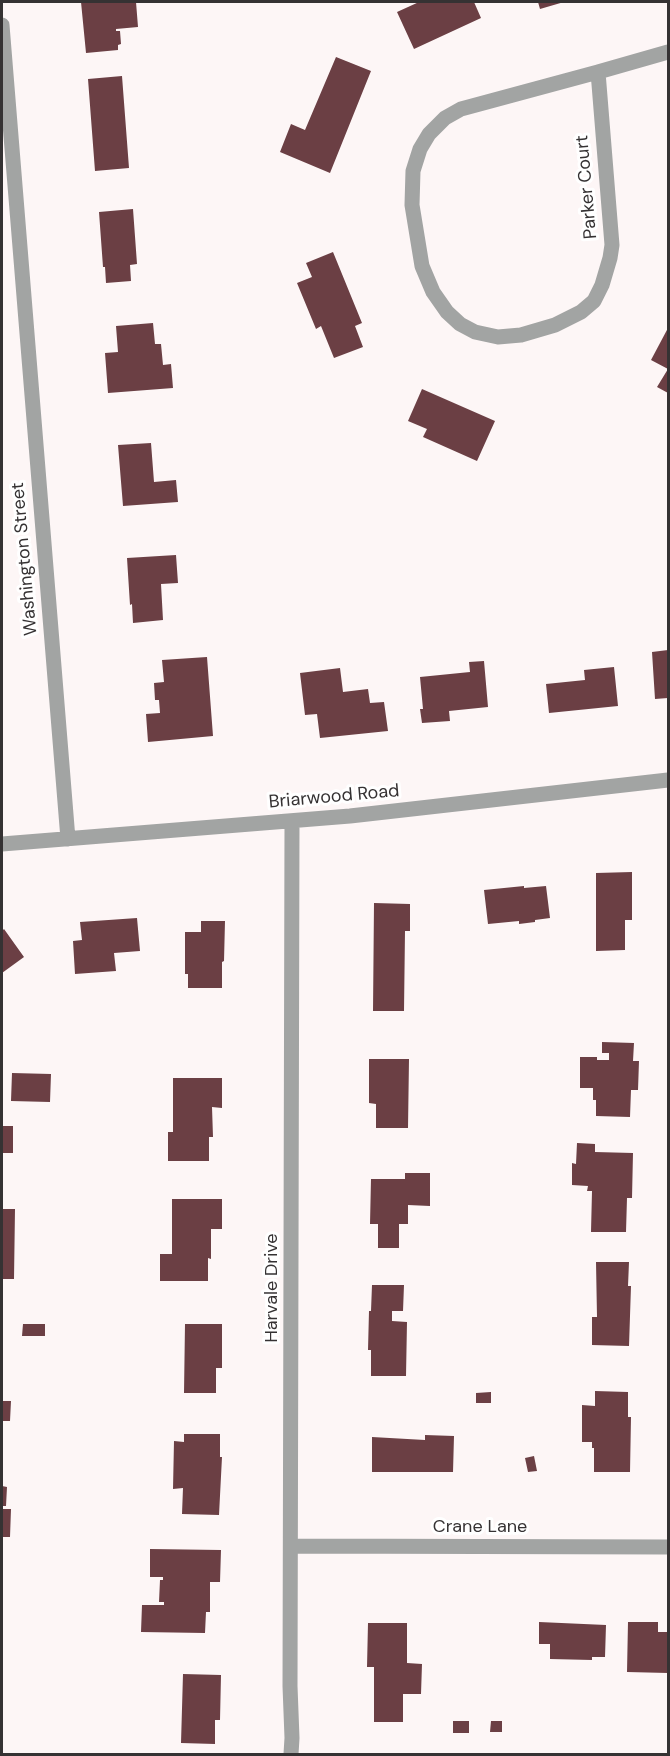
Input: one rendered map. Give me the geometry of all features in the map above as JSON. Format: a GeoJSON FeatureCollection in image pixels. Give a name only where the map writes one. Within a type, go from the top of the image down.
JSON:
{"type":"FeatureCollection","features":[{"type":"Feature","properties":{"kind":"street","name":"Washington Street"},"geometry":{"type":"LineString","coordinates":[[2,25],[68,839]]}},
{"type":"Feature","properties":{"kind":"street","name":"Parker Court"},"geometry":{"type":"LineString","coordinates":[[598,72],[612,245],[602,285],[594,300],[581,312],[555,325],[521,335],[498,337],[475,332],[460,324],[447,312],[433,292],[422,266],[412,205],[413,171],[420,149],[429,134],[445,118],[460,109],[669,52]]}},
{"type":"Feature","properties":{"kind":"street","name":"Briarwood Road"},"geometry":{"type":"LineString","coordinates":[[2,844],[350,816],[669,780]]}},
{"type":"Feature","properties":{"kind":"street","name":"Harvale Drive"},"geometry":{"type":"LineString","coordinates":[[291,1755],[292,821]]}},
{"type":"Feature","properties":{"kind":"street","name":"Crane Lane"},"geometry":{"type":"LineString","coordinates":[[291,1546],[669,1547]]}},
{"type":"Feature","properties":{"kind":"building"},"geometry":{"type":"Polygon","coordinates":[[[81,2],[136,2],[138,27],[116,29],[120,31],[121,44],[118,45],[118,50],[86,53],[81,2]]]}},
{"type":"Feature","properties":{"kind":"building"},"geometry":{"type":"Polygon","coordinates":[[[419,2],[474,2],[481,18],[414,49],[397,12],[419,2]]]}},
{"type":"Feature","properties":{"kind":"building"},"geometry":{"type":"Polygon","coordinates":[[[538,2],[564,2],[540,9],[538,2]]]}},
{"type":"Feature","properties":{"kind":"building"},"geometry":{"type":"Polygon","coordinates":[[[336,57],[371,71],[330,173],[280,152],[291,124],[305,130],[336,57]]]}},
{"type":"Feature","properties":{"kind":"building"},"geometry":{"type":"Polygon","coordinates":[[[122,76],[129,168],[95,171],[88,79],[122,76]]]}},
{"type":"Feature","properties":{"kind":"building"},"geometry":{"type":"Polygon","coordinates":[[[133,209],[137,264],[130,265],[131,281],[106,283],[99,212],[133,209]]]}},
{"type":"Feature","properties":{"kind":"building"},"geometry":{"type":"Polygon","coordinates":[[[333,252],[362,323],[355,326],[363,347],[334,358],[321,326],[316,329],[297,283],[312,277],[306,263],[333,252]]]}},
{"type":"Feature","properties":{"kind":"building"},"geometry":{"type":"Polygon","coordinates":[[[153,323],[155,344],[161,344],[163,365],[171,364],[173,388],[108,393],[105,353],[118,352],[116,326],[153,323]]]}},
{"type":"Feature","properties":{"kind":"building"},"geometry":{"type":"Polygon","coordinates":[[[668,328],[668,369],[651,360],[668,328]]]}},
{"type":"Feature","properties":{"kind":"building"},"geometry":{"type":"Polygon","coordinates":[[[668,369],[668,393],[657,387],[668,369]]]}},
{"type":"Feature","properties":{"kind":"building"},"geometry":{"type":"Polygon","coordinates":[[[422,389],[495,421],[477,461],[423,437],[427,429],[408,421],[422,389]]]}},
{"type":"Feature","properties":{"kind":"building"},"geometry":{"type":"Polygon","coordinates":[[[151,443],[154,482],[176,480],[178,502],[123,506],[118,445],[151,443]]]}},
{"type":"Feature","properties":{"kind":"building"},"geometry":{"type":"Polygon","coordinates":[[[176,555],[178,583],[161,584],[163,620],[133,623],[127,558],[176,555]]]}},
{"type":"Feature","properties":{"kind":"building"},"geometry":{"type":"Polygon","coordinates":[[[668,650],[668,698],[655,699],[652,652],[668,650]]]}},
{"type":"Feature","properties":{"kind":"building"},"geometry":{"type":"Polygon","coordinates":[[[207,657],[213,736],[148,742],[146,714],[160,713],[159,700],[155,700],[154,683],[164,682],[162,660],[207,657]]]}},
{"type":"Feature","properties":{"kind":"building"},"geometry":{"type":"Polygon","coordinates":[[[484,661],[488,707],[449,711],[450,721],[422,723],[420,677],[470,672],[469,662],[484,661]]]}},
{"type":"Feature","properties":{"kind":"building"},"geometry":{"type":"Polygon","coordinates":[[[614,667],[618,706],[549,713],[546,684],[585,680],[584,670],[614,667]]]}},
{"type":"Feature","properties":{"kind":"building"},"geometry":{"type":"Polygon","coordinates":[[[340,668],[343,692],[368,689],[370,703],[384,702],[388,731],[320,738],[317,714],[305,715],[300,673],[340,668]]]}},
{"type":"Feature","properties":{"kind":"building"},"geometry":{"type":"Polygon","coordinates":[[[632,872],[632,920],[625,920],[625,950],[596,951],[596,873],[632,872]]]}},
{"type":"Feature","properties":{"kind":"building"},"geometry":{"type":"Polygon","coordinates":[[[524,886],[524,888],[546,886],[550,918],[519,924],[519,921],[488,924],[484,890],[524,886]]]}},
{"type":"Feature","properties":{"kind":"building"},"geometry":{"type":"Polygon","coordinates":[[[374,903],[410,904],[410,931],[405,931],[404,1011],[373,1011],[374,903]]]}},
{"type":"Feature","properties":{"kind":"building"},"geometry":{"type":"Polygon","coordinates":[[[137,918],[140,951],[114,953],[116,971],[75,974],[73,941],[82,940],[80,922],[137,918]]]}},
{"type":"Feature","properties":{"kind":"building"},"geometry":{"type":"Polygon","coordinates":[[[201,921],[225,921],[222,988],[188,988],[188,974],[185,974],[185,932],[201,932],[201,921]]]}},
{"type":"Feature","properties":{"kind":"building"},"geometry":{"type":"Polygon","coordinates":[[[4,929],[24,957],[2,973],[2,931],[4,929]]]}},
{"type":"Feature","properties":{"kind":"building"},"geometry":{"type":"Polygon","coordinates":[[[602,1042],[634,1043],[633,1061],[639,1061],[638,1090],[631,1090],[630,1117],[596,1116],[593,1088],[580,1088],[580,1057],[609,1060],[609,1053],[602,1053],[602,1042]]]}},
{"type":"Feature","properties":{"kind":"building"},"geometry":{"type":"Polygon","coordinates":[[[369,1059],[409,1059],[408,1128],[376,1128],[376,1104],[369,1103],[369,1059]]]}},
{"type":"Feature","properties":{"kind":"building"},"geometry":{"type":"Polygon","coordinates":[[[12,1073],[51,1074],[50,1102],[11,1101],[12,1073]]]}},
{"type":"Feature","properties":{"kind":"building"},"geometry":{"type":"Polygon","coordinates":[[[173,1078],[222,1078],[222,1108],[212,1107],[213,1137],[209,1137],[209,1161],[168,1161],[168,1132],[173,1132],[173,1078]]]}},
{"type":"Feature","properties":{"kind":"building"},"geometry":{"type":"Polygon","coordinates":[[[2,1126],[13,1126],[13,1153],[2,1153],[2,1126]]]}},
{"type":"Feature","properties":{"kind":"building"},"geometry":{"type":"Polygon","coordinates":[[[577,1143],[595,1144],[595,1152],[633,1153],[632,1198],[627,1198],[626,1232],[591,1232],[592,1191],[587,1191],[588,1186],[572,1185],[572,1163],[576,1164],[577,1143]]]}},
{"type":"Feature","properties":{"kind":"building"},"geometry":{"type":"Polygon","coordinates":[[[405,1173],[430,1173],[430,1206],[408,1205],[408,1224],[399,1224],[399,1248],[378,1248],[378,1224],[370,1224],[371,1179],[405,1179],[405,1173]]]}},
{"type":"Feature","properties":{"kind":"building"},"geometry":{"type":"Polygon","coordinates":[[[172,1199],[222,1199],[222,1229],[211,1229],[208,1281],[160,1281],[160,1254],[172,1254],[172,1199]]]}},
{"type":"Feature","properties":{"kind":"building"},"geometry":{"type":"Polygon","coordinates":[[[2,1209],[15,1209],[14,1279],[2,1279],[2,1209]]]}},
{"type":"Feature","properties":{"kind":"building"},"geometry":{"type":"Polygon","coordinates":[[[596,1262],[629,1262],[628,1286],[631,1286],[629,1346],[592,1345],[592,1317],[597,1317],[596,1262]]]}},
{"type":"Feature","properties":{"kind":"building"},"geometry":{"type":"Polygon","coordinates":[[[372,1285],[404,1285],[403,1311],[392,1311],[392,1321],[407,1322],[406,1376],[371,1376],[371,1350],[368,1350],[372,1285]]]}},
{"type":"Feature","properties":{"kind":"building"},"geometry":{"type":"Polygon","coordinates":[[[23,1324],[45,1324],[45,1336],[22,1336],[23,1324]]]}},
{"type":"Feature","properties":{"kind":"building"},"geometry":{"type":"Polygon","coordinates":[[[185,1324],[222,1324],[222,1368],[216,1368],[216,1393],[184,1393],[185,1324]]]}},
{"type":"Feature","properties":{"kind":"building"},"geometry":{"type":"Polygon","coordinates":[[[595,1391],[628,1392],[628,1417],[631,1417],[630,1472],[594,1472],[592,1442],[582,1442],[582,1405],[595,1406],[595,1391]]]}},
{"type":"Feature","properties":{"kind":"building"},"geometry":{"type":"Polygon","coordinates":[[[491,1392],[491,1403],[476,1403],[476,1393],[491,1392]]]}},
{"type":"Feature","properties":{"kind":"building"},"geometry":{"type":"Polygon","coordinates":[[[2,1401],[11,1401],[10,1421],[2,1421],[2,1401]]]}},
{"type":"Feature","properties":{"kind":"building"},"geometry":{"type":"Polygon","coordinates":[[[184,1434],[220,1434],[220,1457],[222,1457],[219,1515],[182,1514],[183,1488],[173,1489],[174,1441],[184,1442],[184,1434]]]}},
{"type":"Feature","properties":{"kind":"building"},"geometry":{"type":"Polygon","coordinates":[[[425,1435],[454,1436],[453,1472],[372,1472],[372,1437],[425,1440],[425,1435]]]}},
{"type":"Feature","properties":{"kind":"building"},"geometry":{"type":"Polygon","coordinates":[[[534,1456],[537,1471],[528,1472],[525,1458],[534,1456]]]}},
{"type":"Feature","properties":{"kind":"building"},"geometry":{"type":"Polygon","coordinates":[[[2,1486],[7,1487],[6,1506],[2,1506],[2,1486]]]}},
{"type":"Feature","properties":{"kind":"building"},"geometry":{"type":"Polygon","coordinates":[[[2,1509],[11,1509],[10,1537],[2,1537],[2,1509]]]}},
{"type":"Feature","properties":{"kind":"building"},"geometry":{"type":"Polygon","coordinates":[[[150,1549],[221,1550],[220,1582],[210,1582],[210,1612],[206,1612],[205,1633],[141,1632],[142,1605],[164,1605],[164,1602],[159,1602],[160,1580],[163,1580],[163,1577],[150,1577],[150,1549]]]}},
{"type":"Feature","properties":{"kind":"building"},"geometry":{"type":"Polygon","coordinates":[[[539,1622],[606,1625],[605,1657],[592,1657],[592,1660],[550,1659],[550,1644],[539,1644],[539,1622]]]}},
{"type":"Feature","properties":{"kind":"building"},"geometry":{"type":"Polygon","coordinates":[[[628,1622],[658,1622],[658,1632],[668,1632],[668,1673],[627,1672],[628,1622]]]}},
{"type":"Feature","properties":{"kind":"building"},"geometry":{"type":"Polygon","coordinates":[[[368,1623],[407,1623],[407,1663],[422,1664],[421,1694],[403,1694],[403,1722],[374,1722],[374,1667],[367,1667],[368,1623]]]}},
{"type":"Feature","properties":{"kind":"building"},"geometry":{"type":"Polygon","coordinates":[[[183,1674],[221,1675],[220,1720],[215,1720],[215,1744],[181,1743],[183,1674]]]}},
{"type":"Feature","properties":{"kind":"building"},"geometry":{"type":"Polygon","coordinates":[[[453,1721],[469,1721],[469,1733],[453,1733],[453,1721]]]}},
{"type":"Feature","properties":{"kind":"building"},"geometry":{"type":"Polygon","coordinates":[[[491,1721],[502,1721],[502,1732],[490,1732],[491,1721]]]}}]}
